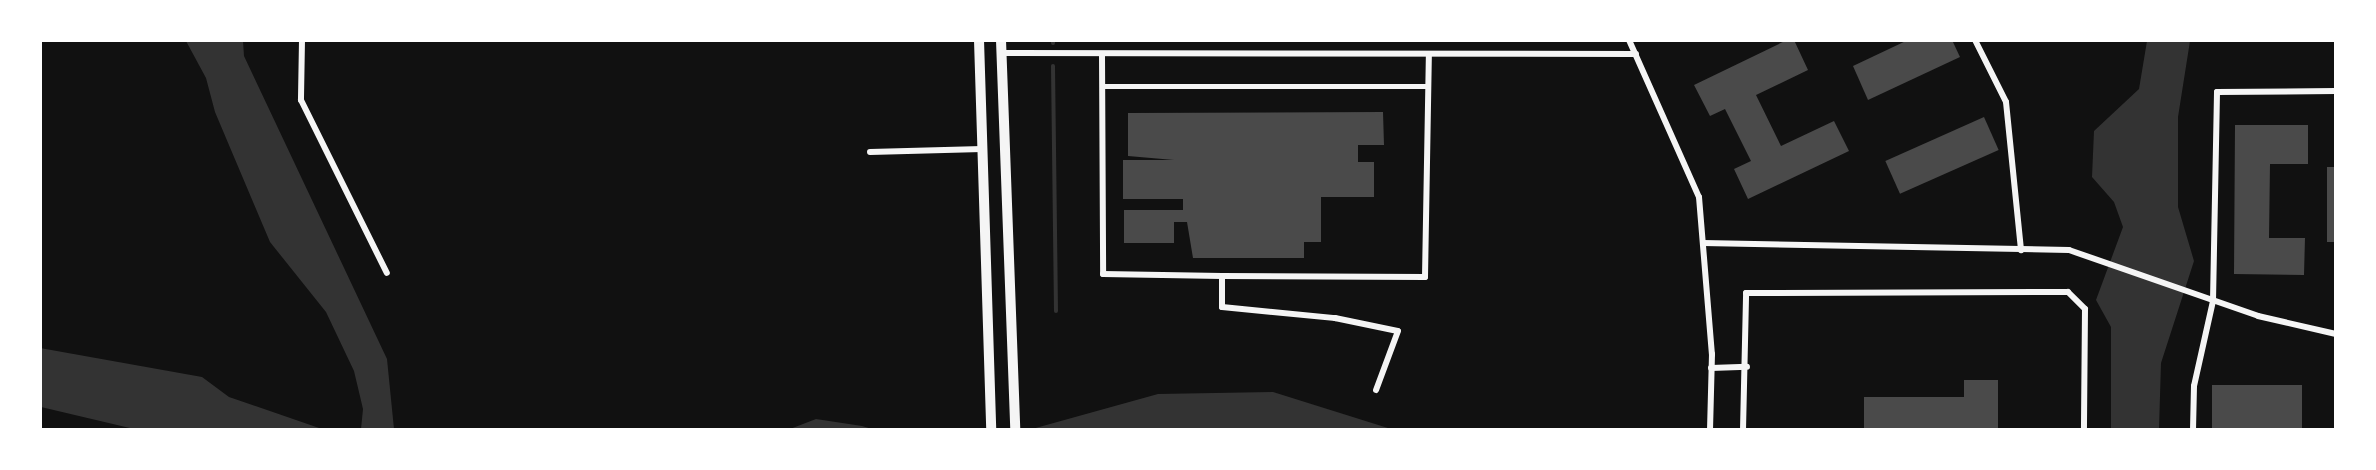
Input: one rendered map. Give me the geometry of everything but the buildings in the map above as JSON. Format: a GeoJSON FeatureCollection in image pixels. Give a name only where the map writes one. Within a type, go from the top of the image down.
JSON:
{"type":"FeatureCollection","features":[{"type":"Feature","properties":{"kind":"main road"},"geometry":{"type":"LineString","coordinates":[[979,40],[991,429]]}},
{"type":"Feature","properties":{"kind":"main road"},"geometry":{"type":"LineString","coordinates":[[1001,40],[1007,273],[1015,429]]}},
{"type":"Feature","properties":{"kind":"street"},"geometry":{"type":"LineString","coordinates":[[302,40],[302,100],[387,273]]}},
{"type":"Feature","properties":{"kind":"street"},"geometry":{"type":"LineString","coordinates":[[1629,40],[1699,197],[1711,368],[1710,429]]}},
{"type":"Feature","properties":{"kind":"street"},"geometry":{"type":"LineString","coordinates":[[1976,40],[2006,102],[2020,250]]}},
{"type":"Feature","properties":{"kind":"street"},"geometry":{"type":"LineString","coordinates":[[1001,53],[1102,55],[1636,54]]}},
{"type":"Feature","properties":{"kind":"street"},"geometry":{"type":"LineString","coordinates":[[1102,55],[1103,274],[1425,277],[1429,55]]}},
{"type":"Feature","properties":{"kind":"street"},"geometry":{"type":"LineString","coordinates":[[1102,86],[1428,86]]}},
{"type":"Feature","properties":{"kind":"street"},"geometry":{"type":"LineString","coordinates":[[2193,429],[2194,386],[2213,301],[2217,92],[2336,91]]}},
{"type":"Feature","properties":{"kind":"street"},"geometry":{"type":"LineString","coordinates":[[870,152],[982,149]]}},
{"type":"Feature","properties":{"kind":"street"},"geometry":{"type":"LineString","coordinates":[[1703,243],[2069,250],[2213,301],[2336,334]]}},
{"type":"Feature","properties":{"kind":"street"},"geometry":{"type":"LineString","coordinates":[[1222,276],[1222,307],[1335,318],[1398,331],[1376,390]]}},
{"type":"Feature","properties":{"kind":"street"},"geometry":{"type":"LineString","coordinates":[[1743,429],[1747,367],[1746,293],[2068,292],[2085,309],[2084,429]]}},
{"type":"Feature","properties":{"kind":"street"},"geometry":{"type":"LineString","coordinates":[[1711,368],[1747,367]]}},
{"type":"Feature","properties":{"kind":"shaded area"},"geometry":{"type":"Polygon","coordinates":[[[186,41],[243,41],[244,56],[387,359],[394,429],[361,429],[363,409],[354,371],[326,312],[270,242],[215,112],[206,78],[186,41]]]}},
{"type":"Feature","properties":{"kind":"shaded area"},"geometry":{"type":"Polygon","coordinates":[[[2147,41],[2190,41],[2178,117],[2178,207],[2194,261],[2161,363],[2159,429],[2111,429],[2111,327],[2096,300],[2123,227],[2114,202],[2092,177],[2094,131],[2139,89],[2147,41]]]}},
{"type":"Feature","properties":{"kind":"shaded area"},"geometry":{"type":"Polygon","coordinates":[[[40,348],[202,377],[229,397],[322,429],[134,429],[41,407],[40,348]]]}},
{"type":"Feature","properties":{"kind":"shaded area"},"geometry":{"type":"Polygon","coordinates":[[[1273,392],[1391,429],[1032,429],[1158,394],[1273,392]]]}},
{"type":"Feature","properties":{"kind":"shaded area"},"geometry":{"type":"Polygon","coordinates":[[[816,419],[862,426],[872,429],[790,429],[816,419]]]}},
{"type":"Feature","properties":{"kind":"waterway"},"geometry":{"type":"LineString","coordinates":[[1053,66],[1056,311]]}}]}
